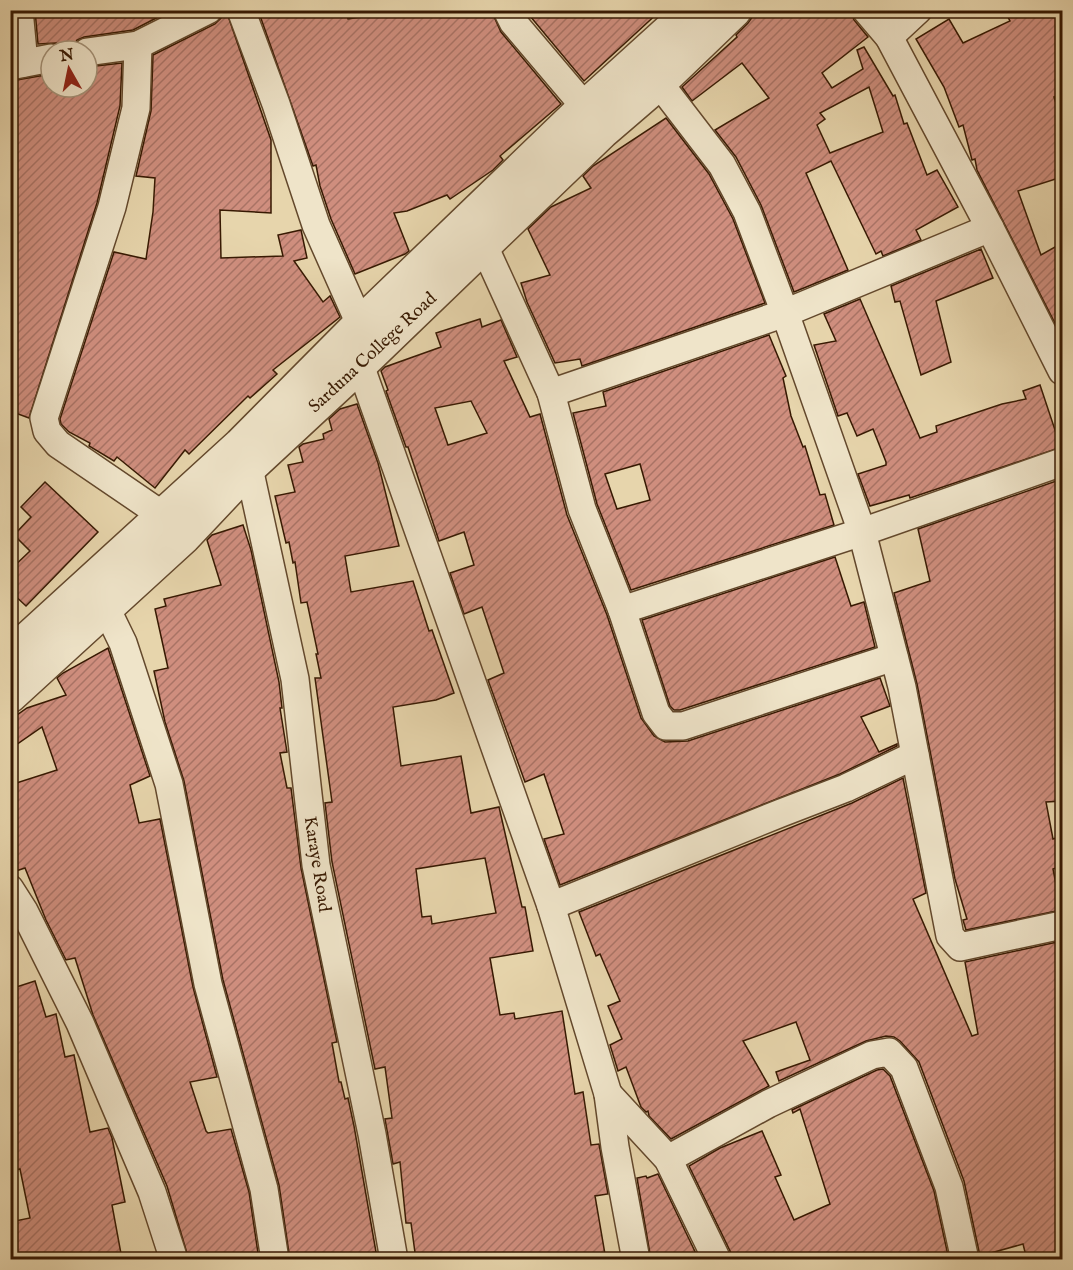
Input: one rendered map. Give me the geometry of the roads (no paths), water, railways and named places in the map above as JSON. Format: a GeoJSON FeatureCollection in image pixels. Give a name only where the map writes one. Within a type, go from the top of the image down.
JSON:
{"type":"FeatureCollection","features":[{"type":"Feature","properties":{"kind":"street"},"geometry":{"type":"LineString","coordinates":[[19,10],[17,64],[39,60]]}},
{"type":"Feature","properties":{"kind":"street"},"geometry":{"type":"LineString","coordinates":[[99,50],[138,45],[208,10]]}},
{"type":"Feature","properties":{"kind":"street"},"geometry":{"type":"LineString","coordinates":[[241,10],[276,104],[316,225],[360,324]]}},
{"type":"Feature","properties":{"kind":"street"},"geometry":{"type":"LineString","coordinates":[[507,10],[513,22],[585,108]]}},
{"type":"Feature","properties":{"kind":"street","name":"Sarduna College Road"},"geometry":{"type":"LineString","coordinates":[[23,657],[106,608],[184,537],[244,457],[360,324],[585,108],[692,10]]}},
{"type":"Feature","properties":{"kind":"street","name":"Sarduna College Road"},"geometry":{"type":"LineString","coordinates":[[10,696],[23,657],[162,516],[244,457],[360,365],[602,132],[659,83],[735,10]]}},
{"type":"Feature","properties":{"kind":"street"},"geometry":{"type":"LineString","coordinates":[[867,10],[889,37],[990,228],[1062,371]]}},
{"type":"Feature","properties":{"kind":"street"},"geometry":{"type":"LineString","coordinates":[[889,37],[918,10]]}},
{"type":"Feature","properties":{"kind":"street"},"geometry":{"type":"LineString","coordinates":[[138,45],[136,108],[112,207],[44,418],[47,431],[58,444],[162,516]]}},
{"type":"Feature","properties":{"kind":"street"},"geometry":{"type":"LineString","coordinates":[[659,83],[722,165],[747,212],[861,531],[894,657],[950,936],[960,947],[1062,925]]}},
{"type":"Feature","properties":{"kind":"street"},"geometry":{"type":"LineString","coordinates":[[551,393],[785,314],[990,228]]}},
{"type":"Feature","properties":{"kind":"street"},"geometry":{"type":"LineString","coordinates":[[484,246],[551,393],[582,509],[622,610],[656,713],[666,726],[683,726],[894,657]]}},
{"type":"Feature","properties":{"kind":"street"},"geometry":{"type":"LineString","coordinates":[[360,365],[551,906],[608,1094],[615,1147],[636,1260]]}},
{"type":"Feature","properties":{"kind":"street","name":"Karaye Road"},"geometry":{"type":"LineString","coordinates":[[244,457],[295,679],[316,865],[372,1134],[394,1260]]}},
{"type":"Feature","properties":{"kind":"street"},"geometry":{"type":"LineString","coordinates":[[622,610],[1062,462]]}},
{"type":"Feature","properties":{"kind":"street"},"geometry":{"type":"LineString","coordinates":[[106,608],[123,643],[169,784],[208,984],[264,1189],[275,1260]]}},
{"type":"Feature","properties":{"kind":"street"},"geometry":{"type":"LineString","coordinates":[[551,906],[846,788],[915,755]]}},
{"type":"Feature","properties":{"kind":"street"},"geometry":{"type":"LineString","coordinates":[[10,889],[24,910],[80,1023],[152,1192],[174,1260]]}},
{"type":"Feature","properties":{"kind":"street"},"geometry":{"type":"LineString","coordinates":[[668,1159],[768,1104],[872,1055],[889,1052],[904,1068],[949,1187],[965,1260]]}},
{"type":"Feature","properties":{"kind":"street"},"geometry":{"type":"LineString","coordinates":[[608,1094],[668,1159],[717,1260]]}}]}
